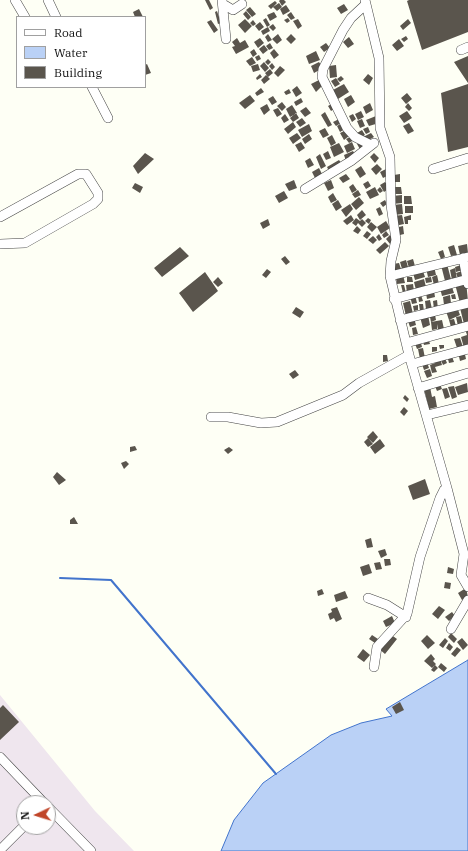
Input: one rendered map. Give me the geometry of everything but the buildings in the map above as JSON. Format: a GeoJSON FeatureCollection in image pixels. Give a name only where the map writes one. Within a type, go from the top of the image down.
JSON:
{"type":"FeatureCollection","features":[{"type":"Feature","properties":{"kind":"street"},"geometry":{"type":"LineString","coordinates":[[15,0],[24,16]]}},
{"type":"Feature","properties":{"kind":"street"},"geometry":{"type":"LineString","coordinates":[[48,0],[56,16]]}},
{"type":"Feature","properties":{"kind":"street"},"geometry":{"type":"LineString","coordinates":[[222,2],[233,10],[242,4]]}},
{"type":"Feature","properties":{"kind":"street"},"geometry":{"type":"LineString","coordinates":[[222,2],[226,39]]}},
{"type":"Feature","properties":{"kind":"street"},"geometry":{"type":"LineString","coordinates":[[365,2],[373,27],[379,58],[378,119],[382,139],[390,157],[391,205],[396,236],[390,276],[394,299],[408,355],[427,415],[464,554],[460,574],[468,587]]}},
{"type":"Feature","properties":{"kind":"street"},"geometry":{"type":"LineString","coordinates":[[365,2],[343,30],[323,69],[322,77],[346,128],[355,137],[371,145]]}},
{"type":"Feature","properties":{"kind":"street"},"geometry":{"type":"LineString","coordinates":[[93,88],[108,118]]}},
{"type":"Feature","properties":{"kind":"street"},"geometry":{"type":"LineString","coordinates":[[305,190],[351,161],[371,145],[382,139]]}},
{"type":"Feature","properties":{"kind":"street"},"geometry":{"type":"LineString","coordinates":[[433,169],[468,158]]}},
{"type":"Feature","properties":{"kind":"street"},"geometry":{"type":"LineString","coordinates":[[0,217],[78,174],[86,174],[98,193],[98,199],[93,204],[25,243],[0,244]]}},
{"type":"Feature","properties":{"kind":"street"},"geometry":{"type":"LineString","coordinates":[[390,276],[465,257],[468,281],[394,299]]}},
{"type":"Feature","properties":{"kind":"street"},"geometry":{"type":"LineString","coordinates":[[400,320],[468,303]]}},
{"type":"Feature","properties":{"kind":"street"},"geometry":{"type":"LineString","coordinates":[[406,343],[468,326]]}},
{"type":"Feature","properties":{"kind":"street"},"geometry":{"type":"LineString","coordinates":[[412,364],[468,349]]}},
{"type":"Feature","properties":{"kind":"street"},"geometry":{"type":"LineString","coordinates":[[211,417],[228,417],[261,423],[277,422],[343,395],[359,383],[408,355]]}},
{"type":"Feature","properties":{"kind":"street"},"geometry":{"type":"LineString","coordinates":[[418,388],[468,373]]}},
{"type":"Feature","properties":{"kind":"street"},"geometry":{"type":"LineString","coordinates":[[427,415],[468,405]]}},
{"type":"Feature","properties":{"kind":"street"},"geometry":{"type":"LineString","coordinates":[[374,667],[377,647],[389,632],[406,617],[420,557],[440,498],[444,490],[447,488]]}},
{"type":"Feature","properties":{"kind":"street"},"geometry":{"type":"LineString","coordinates":[[368,598],[387,605],[406,617]]}},
{"type":"Feature","properties":{"kind":"street"},"geometry":{"type":"LineString","coordinates":[[451,629],[468,600]]}},
{"type":"Feature","properties":{"kind":"street"},"geometry":{"type":"LineString","coordinates":[[2,763],[36,795]]}},
{"type":"Feature","properties":{"kind":"street"},"geometry":{"type":"LineString","coordinates":[[56,815],[89,850]]}},
{"type":"Feature","properties":{"kind":"street"},"geometry":{"type":"LineString","coordinates":[[0,850],[16,834]]}},
{"type":"Feature","properties":{"kind":"shaded area"},"geometry":{"type":"Polygon","coordinates":[[[0,695],[95,811],[134,851],[0,851],[0,695]]]}},
{"type":"Feature","properties":{"kind":"water"},"geometry":{"type":"Polygon","coordinates":[[[468,660],[468,851],[221,851],[234,820],[263,783],[331,735],[361,723],[392,716],[386,709],[468,660]]]}},
{"type":"Feature","properties":{"kind":"waterway"},"geometry":{"type":"LineString","coordinates":[[60,578],[111,580],[276,774]]}}]}
